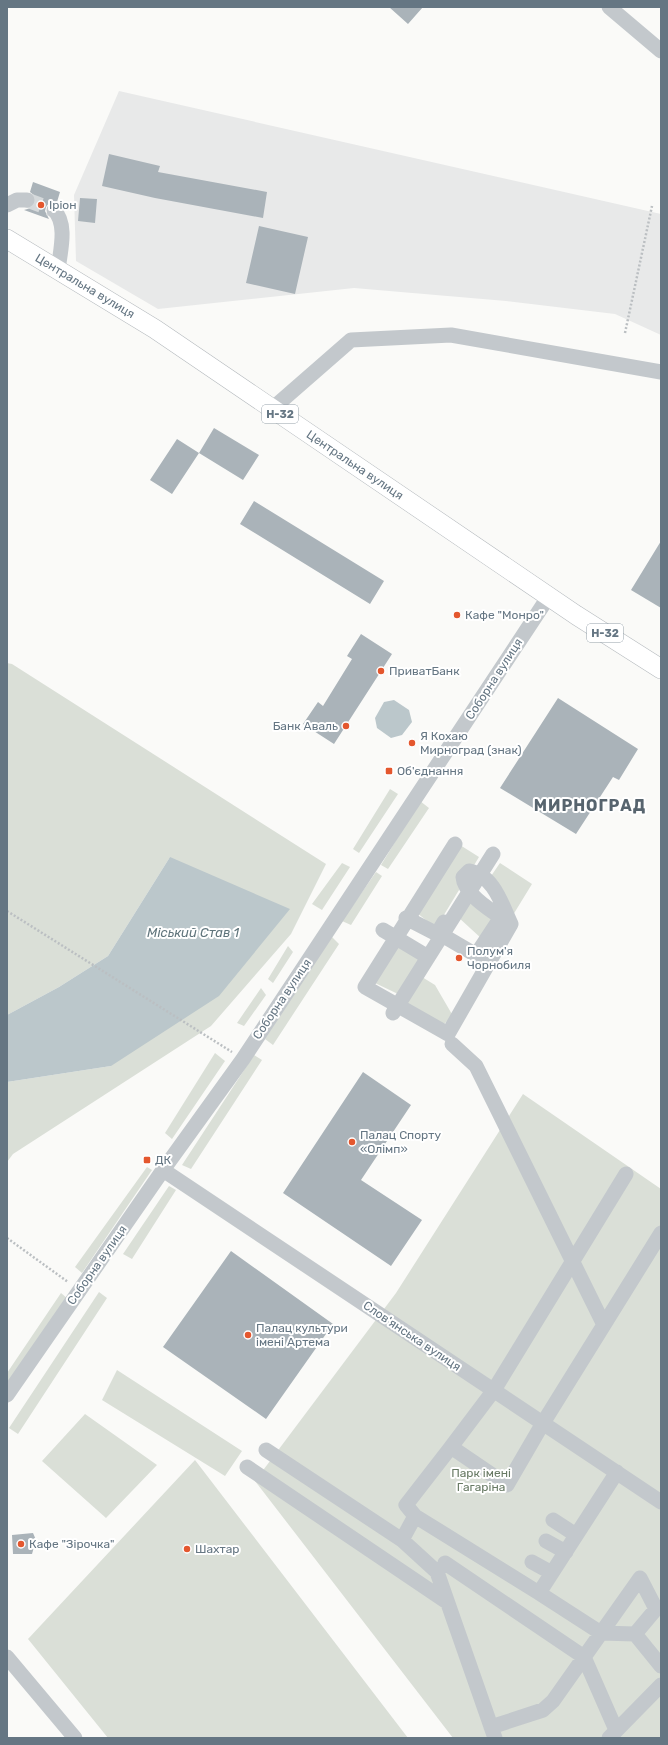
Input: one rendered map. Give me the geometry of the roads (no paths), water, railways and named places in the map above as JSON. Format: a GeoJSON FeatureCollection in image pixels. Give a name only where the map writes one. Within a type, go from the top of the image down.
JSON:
{"type":"FeatureCollection","features":[{"type":"Feature","properties":{"kind":"main road","name":"Центральна вулиця"},"geometry":{"type":"LineString","coordinates":[[7,239],[155,329],[549,596],[661,669]]}},
{"type":"Feature","properties":{"kind":"street"},"geometry":{"type":"LineString","coordinates":[[609,7],[661,52]]}},
{"type":"Feature","properties":{"kind":"street"},"geometry":{"type":"LineString","coordinates":[[7,205],[17,200],[27,200]]}},
{"type":"Feature","properties":{"kind":"street"},"geometry":{"type":"LineString","coordinates":[[54,210],[62,225],[58,270]]}},
{"type":"Feature","properties":{"kind":"street"},"geometry":{"type":"LineString","coordinates":[[272,409],[351,340],[451,335],[661,372]]}},
{"type":"Feature","properties":{"kind":"street","name":"Соборна вулиця"},"geometry":{"type":"LineString","coordinates":[[7,1395],[163,1170],[243,1059],[549,596]]}},
{"type":"Feature","properties":{"kind":"street"},"geometry":{"type":"LineString","coordinates":[[455,844],[365,987],[448,1034],[490,962],[506,921],[493,886],[476,872],[469,871],[463,877],[463,884],[469,892],[506,921]]}},
{"type":"Feature","properties":{"kind":"street"},"geometry":{"type":"LineString","coordinates":[[393,1013],[493,854]]}},
{"type":"Feature","properties":{"kind":"street"},"geometry":{"type":"LineString","coordinates":[[406,918],[437,934],[450,912],[458,911]]}},
{"type":"Feature","properties":{"kind":"street"},"geometry":{"type":"LineString","coordinates":[[476,955],[506,921]]}},
{"type":"Feature","properties":{"kind":"street"},"geometry":{"type":"LineString","coordinates":[[383,930],[428,957]]}},
{"type":"Feature","properties":{"kind":"street"},"geometry":{"type":"LineString","coordinates":[[442,935],[490,962]]}},
{"type":"Feature","properties":{"kind":"street"},"geometry":{"type":"LineString","coordinates":[[452,1044],[476,1066],[604,1325]]}},
{"type":"Feature","properties":{"kind":"street","name":"Слов'янська вулиця"},"geometry":{"type":"LineString","coordinates":[[163,1170],[661,1502]]}},
{"type":"Feature","properties":{"kind":"street"},"geometry":{"type":"LineString","coordinates":[[626,1174],[494,1390],[406,1505],[415,1516],[601,1633],[635,1634],[661,1666]]}},
{"type":"Feature","properties":{"kind":"street"},"geometry":{"type":"LineString","coordinates":[[451,1447],[507,1486],[543,1423],[661,1233]]}},
{"type":"Feature","properties":{"kind":"street"},"geometry":{"type":"LineString","coordinates":[[266,1450],[370,1518],[441,1568],[584,1657],[613,1734],[661,1685]]}},
{"type":"Feature","properties":{"kind":"street"},"geometry":{"type":"LineString","coordinates":[[248,1467],[448,1602]]}},
{"type":"Feature","properties":{"kind":"street"},"geometry":{"type":"LineString","coordinates":[[539,1593],[617,1472]]}},
{"type":"Feature","properties":{"kind":"street"},"geometry":{"type":"LineString","coordinates":[[316,1513],[329,1491]]}},
{"type":"Feature","properties":{"kind":"street"},"geometry":{"type":"LineString","coordinates":[[402,1540],[415,1516]]}},
{"type":"Feature","properties":{"kind":"street"},"geometry":{"type":"LineString","coordinates":[[356,1540],[370,1518]]}},
{"type":"Feature","properties":{"kind":"street"},"geometry":{"type":"LineString","coordinates":[[553,1520],[576,1535]]}},
{"type":"Feature","properties":{"kind":"street"},"geometry":{"type":"LineString","coordinates":[[546,1541],[566,1552]]}},
{"type":"Feature","properties":{"kind":"street"},"geometry":{"type":"LineString","coordinates":[[441,1568],[461,1545]]}},
{"type":"Feature","properties":{"kind":"street"},"geometry":{"type":"LineString","coordinates":[[532,1562],[552,1574]]}},
{"type":"Feature","properties":{"kind":"street"},"geometry":{"type":"LineString","coordinates":[[441,1568],[448,1602],[493,1733],[543,1710],[553,1701],[640,1578],[656,1609],[635,1634]]}},
{"type":"Feature","properties":{"kind":"street"},"geometry":{"type":"LineString","coordinates":[[7,1657],[75,1738]]}},
{"type":"Feature","properties":{"kind":"water"},"geometry":{"type":"Polygon","coordinates":[[[394,700],[409,710],[412,722],[402,735],[391,738],[377,728],[375,718],[384,702],[394,700]]]}},
{"type":"Feature","properties":{"kind":"water","name":"Міський Став 1"},"geometry":{"type":"Polygon","coordinates":[[[170,857],[290,909],[219,996],[111,1066],[7,1082],[7,1015],[59,987],[108,956],[170,857]]]}},
{"type":"Feature","properties":{"kind":"tunnel"},"geometry":{"type":"LineString","coordinates":[[27,200],[54,210]]}},
{"type":"Feature","properties":{"kind":"place","name":"Іріон"},"geometry":{"type":"Point","coordinates":[41,205]}},
{"type":"Feature","properties":{"kind":"place","name":"Кафе \"Монро\""},"geometry":{"type":"Point","coordinates":[457,615]}},
{"type":"Feature","properties":{"kind":"place","name":"ПриватБанк"},"geometry":{"type":"Point","coordinates":[381,671]}},
{"type":"Feature","properties":{"kind":"place","name":"Банк Аваль"},"geometry":{"type":"Point","coordinates":[346,726]}},
{"type":"Feature","properties":{"kind":"place","name":"Я Кохаю Мирноград (знак)"},"geometry":{"type":"Point","coordinates":[412,743]}},
{"type":"Feature","properties":{"kind":"place","name":"Об'єднання"},"geometry":{"type":"Point","coordinates":[389,771]}},
{"type":"Feature","properties":{"kind":"place","name":"Полум'я Чорнобиля"},"geometry":{"type":"Point","coordinates":[459,958]}},
{"type":"Feature","properties":{"kind":"place","name":"Палац Спорту «Олімп»"},"geometry":{"type":"Point","coordinates":[352,1142]}},
{"type":"Feature","properties":{"kind":"place","name":"ДК"},"geometry":{"type":"Point","coordinates":[147,1160]}},
{"type":"Feature","properties":{"kind":"place","name":"Палац культури імені Артема"},"geometry":{"type":"Point","coordinates":[248,1335]}},
{"type":"Feature","properties":{"kind":"place","name":"Кафе \"Зірочка\""},"geometry":{"type":"Point","coordinates":[21,1544]}},
{"type":"Feature","properties":{"kind":"place","name":"Шахтар"},"geometry":{"type":"Point","coordinates":[187,1549]}},
{"type":"Feature","properties":{"kind":"district","name":"МИРНОГРАД"},"geometry":{"type":"Point","coordinates":[590,805]}},
{"type":"Feature","properties":{"kind":"park label","name":"Парк імені Гагаріна"},"geometry":{"type":"Point","coordinates":[481,1480]}}]}
